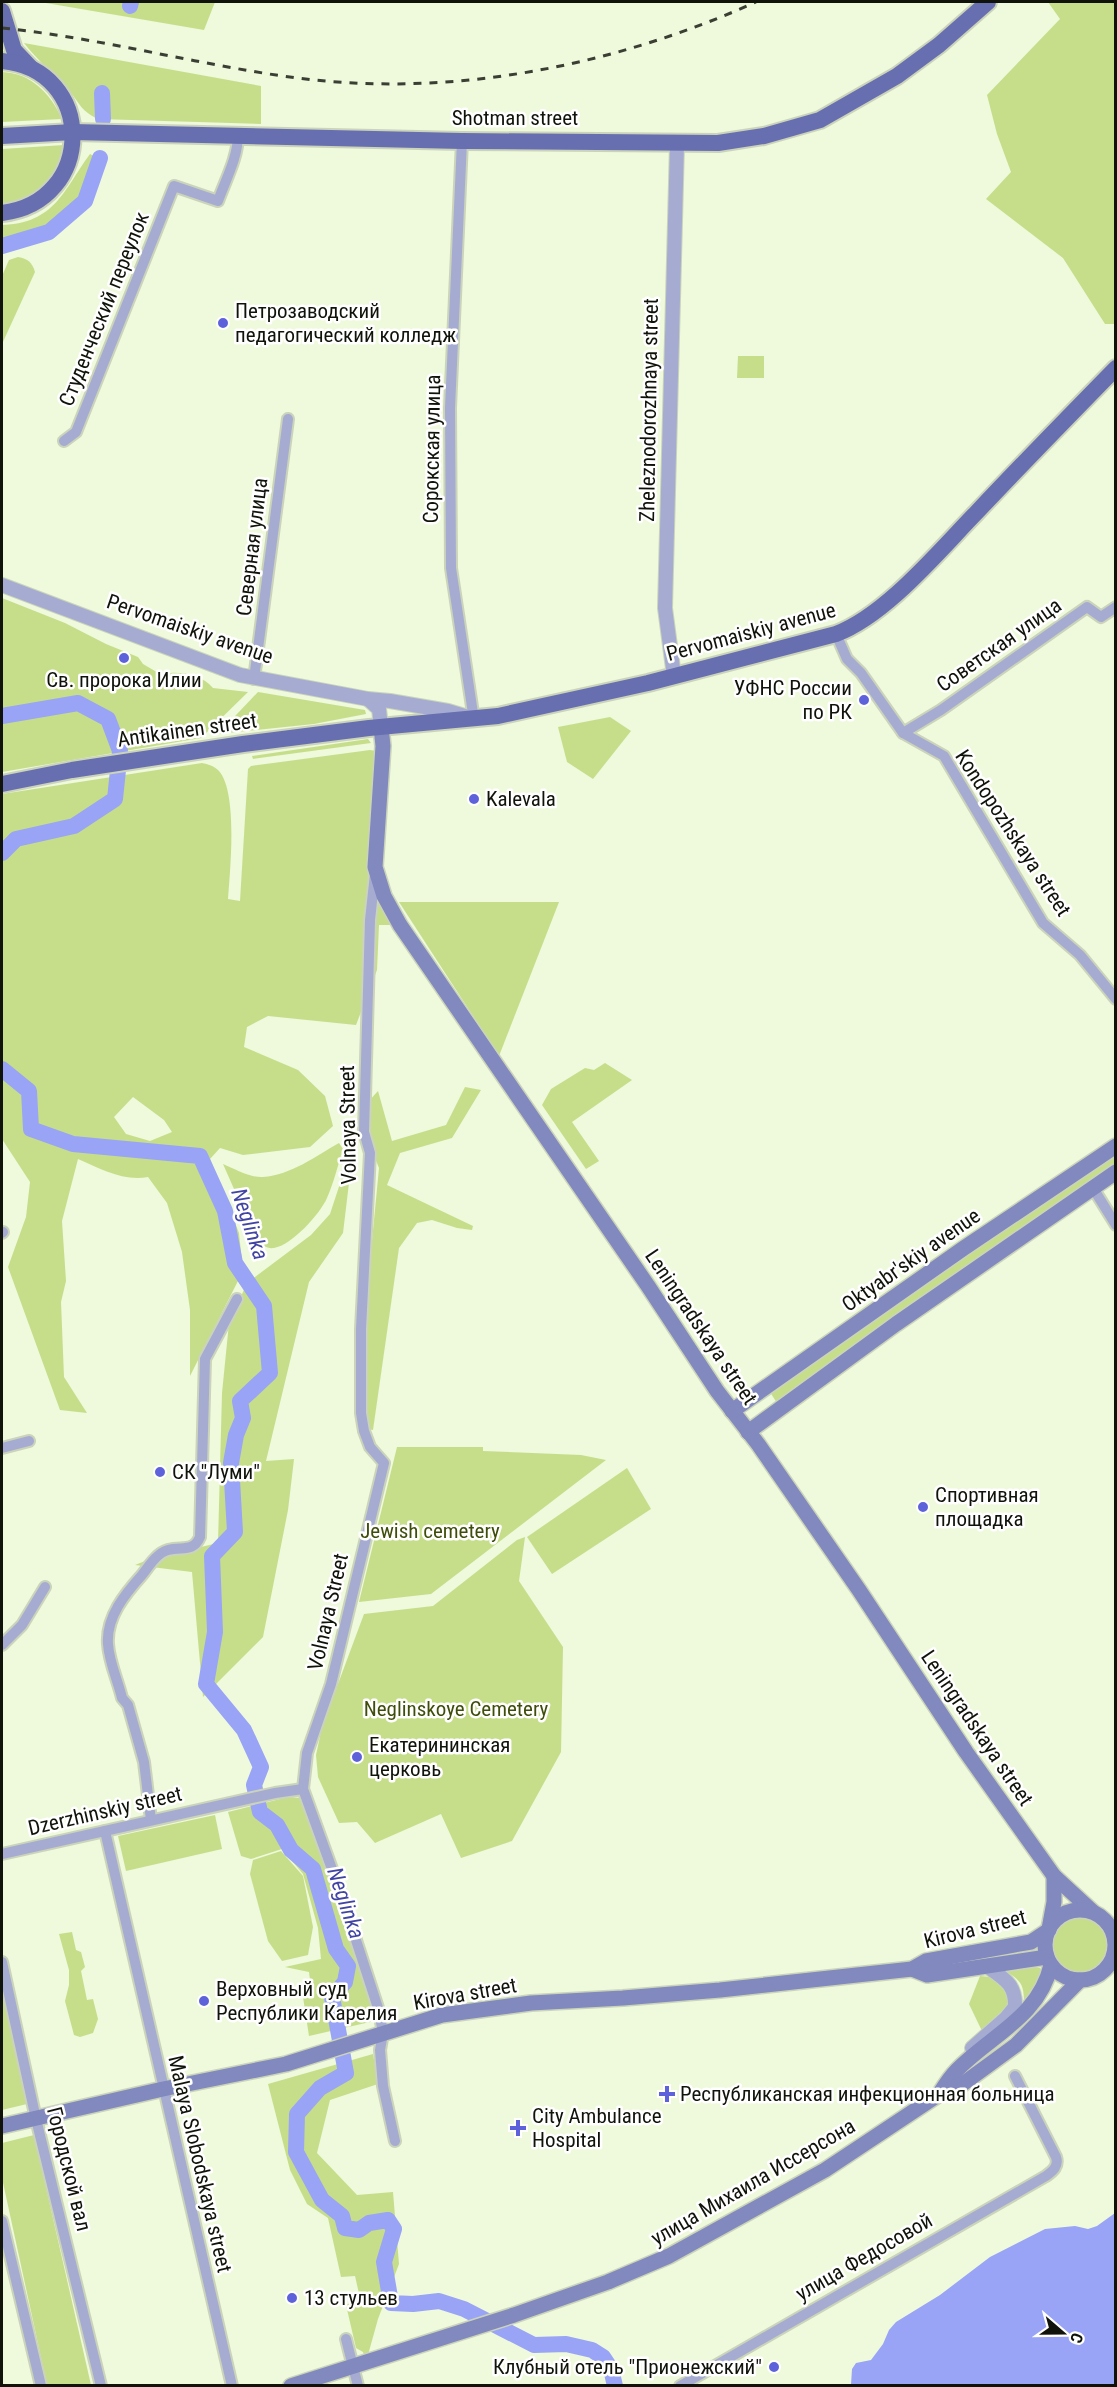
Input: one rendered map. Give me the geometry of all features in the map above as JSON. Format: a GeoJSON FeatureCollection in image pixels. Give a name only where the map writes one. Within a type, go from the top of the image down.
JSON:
{"type":"FeatureCollection","features":[{"type":"Feature","properties":{"kind":"main road","name":"Shotman street"},"geometry":{"type":"LineString","coordinates":[[2,136],[73,132],[462,141],[718,143],[764,136],[820,120],[905,69],[939,45],[988,2]]}},
{"type":"Feature","properties":{"kind":"main road"},"geometry":{"type":"LineString","coordinates":[[2,12],[14,50],[61,96],[67,107],[73,132],[69,161],[54,187],[31,205],[2,213]]}},
{"type":"Feature","properties":{"kind":"main road"},"geometry":{"type":"LineString","coordinates":[[2,61],[34,70]]}},
{"type":"Feature","properties":{"kind":"main road","name":"Pervomaiskiy avenue"},"geometry":{"type":"LineString","coordinates":[[381,727],[474,720],[552,706],[836,634],[860,624],[885,604],[940,551],[1116,368]]}},
{"type":"Feature","properties":{"kind":"main road","name":"Antikainen street"},"geometry":{"type":"LineString","coordinates":[[2,784],[156,757],[381,727]]}},
{"type":"Feature","properties":{"kind":"main road","name":"Leningradskaya street"},"geometry":{"type":"LineString","coordinates":[[381,727],[382,746],[375,867],[384,896],[400,925],[732,1411],[859,1590],[966,1752],[1054,1876],[1103,1915]]}},
{"type":"Feature","properties":{"kind":"main road","name":"Oktyabr'skiy avenue"},"geometry":{"type":"LineString","coordinates":[[732,1411],[978,1239],[1116,1146]]}},
{"type":"Feature","properties":{"kind":"main road"},"geometry":{"type":"LineString","coordinates":[[748,1432],[896,1324],[1116,1172]]}},
{"type":"Feature","properties":{"kind":"main road"},"geometry":{"type":"LineString","coordinates":[[1049,1930],[1056,1920],[1067,1912],[1079,1910],[1103,1915],[1113,1932],[1115,1950],[1111,1963],[1102,1973],[1088,1980],[1080,1980],[1059,1973],[1049,1961],[1045,1948],[1054,1902],[1054,1876]]}},
{"type":"Feature","properties":{"kind":"main road","name":"Kirova street"},"geometry":{"type":"LineString","coordinates":[[2,2126],[162,2089],[265,2069],[442,2015],[521,2004],[720,1990],[912,1969],[926,1961],[1031,1942],[1049,1930]]}},
{"type":"Feature","properties":{"kind":"main road","name":"Kirova street"},"geometry":{"type":"LineString","coordinates":[[912,1969],[927,1975],[1049,1961]]}},
{"type":"Feature","properties":{"kind":"main road","name":"улица Михаила Иссерсона"},"geometry":{"type":"LineString","coordinates":[[938,2095],[956,2071],[1010,2028],[1037,2000],[1047,1982],[1049,1961]]}},
{"type":"Feature","properties":{"kind":"main road","name":"улица Михаила Иссерсона"},"geometry":{"type":"LineString","coordinates":[[291,2385],[514,2315],[608,2282],[669,2256],[825,2170],[938,2095],[964,2083],[1016,2045],[1080,1980]]}},
{"type":"Feature","properties":{"kind":"street","name":"Студенческий переулок"},"geometry":{"type":"LineString","coordinates":[[64,441],[76,432],[174,186],[219,201],[231,164],[238,152],[238,135]]}},
{"type":"Feature","properties":{"kind":"street","name":"Сорокская улица"},"geometry":{"type":"LineString","coordinates":[[462,141],[450,408],[452,568],[474,720]]}},
{"type":"Feature","properties":{"kind":"street","name":"Zheleznodorozhnaya street"},"geometry":{"type":"LineString","coordinates":[[674,676],[665,608],[677,144]]}},
{"type":"Feature","properties":{"kind":"street","name":"Северная улица"},"geometry":{"type":"LineString","coordinates":[[254,679],[288,419]]}},
{"type":"Feature","properties":{"kind":"street","name":"Pervomaiskiy avenue"},"geometry":{"type":"LineString","coordinates":[[2,585],[254,679],[448,711],[474,720]]}},
{"type":"Feature","properties":{"kind":"street","name":"Советская улица"},"geometry":{"type":"LineString","coordinates":[[903,733],[941,710],[1087,607],[1101,618],[1116,607]]}},
{"type":"Feature","properties":{"kind":"street","name":"Kondopozhskaya street"},"geometry":{"type":"LineString","coordinates":[[836,634],[847,659],[861,673],[903,733],[944,756],[1042,923],[1080,955],[1116,999]]}},
{"type":"Feature","properties":{"kind":"street"},"geometry":{"type":"LineString","coordinates":[[368,699],[379,709],[381,727]]}},
{"type":"Feature","properties":{"kind":"street","name":"Volnaya Street"},"geometry":{"type":"LineString","coordinates":[[375,867],[370,920],[364,1132],[370,1153],[361,1329],[361,1413],[370,1447],[384,1463],[331,1684],[306,1753],[303,1789],[380,2011],[383,2033],[380,2050],[383,2086],[395,2142]]}},
{"type":"Feature","properties":{"kind":"street"},"geometry":{"type":"LineString","coordinates":[[1092,1188],[1116,1225]]}},
{"type":"Feature","properties":{"kind":"street"},"geometry":{"type":"LineString","coordinates":[[151,1820],[144,1762],[128,1705],[122,1698],[108,1643],[113,1615],[126,1593],[159,1554],[168,1550],[191,1548],[197,1545],[200,1537],[205,1359],[237,1299]]}},
{"type":"Feature","properties":{"kind":"street"},"geometry":{"type":"LineString","coordinates":[[2,1448],[29,1441]]}},
{"type":"Feature","properties":{"kind":"street"},"geometry":{"type":"LineString","coordinates":[[2,1645],[22,1625],[45,1587]]}},
{"type":"Feature","properties":{"kind":"street","name":"Dzerzhinskiy street"},"geometry":{"type":"LineString","coordinates":[[2,1854],[275,1793],[303,1789]]}},
{"type":"Feature","properties":{"kind":"street","name":"Malaya Slobodskaya street"},"geometry":{"type":"LineString","coordinates":[[105,1831],[162,2089],[232,2385]]}},
{"type":"Feature","properties":{"kind":"street","name":"Городской вал"},"geometry":{"type":"LineString","coordinates":[[2,1962],[36,2119],[101,2385]]}},
{"type":"Feature","properties":{"kind":"street"},"geometry":{"type":"LineString","coordinates":[[956,2071],[972,2048],[1015,2007],[1013,1988],[1008,1981],[988,1967]]}},
{"type":"Feature","properties":{"kind":"street","name":"улица Федосовой"},"geometry":{"type":"LineString","coordinates":[[680,2385],[1055,2169],[1056,2157],[1015,2076]]}},
{"type":"Feature","properties":{"kind":"street"},"geometry":{"type":"LineString","coordinates":[[2,2221],[42,2385]]}},
{"type":"Feature","properties":{"kind":"street"},"geometry":{"type":"LineString","coordinates":[[346,2339],[358,2385]]}},
{"type":"Feature","properties":{"kind":"green space"},"geometry":{"type":"Polygon","coordinates":[[[40,2],[215,2],[204,30],[40,2]]]}},
{"type":"Feature","properties":{"kind":"green space"},"geometry":{"type":"Polygon","coordinates":[[[1048,2],[1115,2],[1115,324],[1105,324],[1063,258],[986,199],[1011,172],[997,134],[987,95],[1060,19],[1048,2]]]}},
{"type":"Feature","properties":{"kind":"green space"},"geometry":{"type":"Polygon","coordinates":[[[24,43],[261,86],[261,124],[98,119],[83,109],[24,43]]]}},
{"type":"Feature","properties":{"kind":"green space"},"geometry":{"type":"Polygon","coordinates":[[[2,72],[31,80],[52,101],[62,119],[2,122],[2,72]]]}},
{"type":"Feature","properties":{"kind":"green space"},"geometry":{"type":"Polygon","coordinates":[[[64,145],[56,167],[43,186],[25,198],[2,204],[2,149],[64,145]]]}},
{"type":"Feature","properties":{"kind":"green space"},"geometry":{"type":"Polygon","coordinates":[[[90,154],[97,158],[83,198],[58,221],[2,254],[2,225],[20,223],[34,218],[56,203],[90,154]]]}},
{"type":"Feature","properties":{"kind":"green space"},"geometry":{"type":"Polygon","coordinates":[[[18,257],[29,262],[35,272],[2,344],[2,276],[9,260],[18,257]]]}},
{"type":"Feature","properties":{"kind":"green space"},"geometry":{"type":"Polygon","coordinates":[[[738,356],[764,356],[764,378],[737,378],[738,356]]]}},
{"type":"Feature","properties":{"kind":"green space"},"geometry":{"type":"Polygon","coordinates":[[[2,598],[65,623],[138,657],[143,664],[160,674],[188,674],[202,679],[213,688],[248,692],[201,738],[2,772],[2,598]]]}},
{"type":"Feature","properties":{"kind":"green space"},"geometry":{"type":"Polygon","coordinates":[[[258,692],[365,710],[366,714],[314,724],[218,734],[258,692]]]}},
{"type":"Feature","properties":{"kind":"green space"},"geometry":{"type":"Polygon","coordinates":[[[610,717],[631,731],[593,779],[567,762],[558,727],[610,717]]]}},
{"type":"Feature","properties":{"kind":"green space"},"geometry":{"type":"Polygon","coordinates":[[[368,739],[371,743],[253,759],[252,756],[368,739]]]}},
{"type":"Feature","properties":{"kind":"green space"},"geometry":{"type":"Polygon","coordinates":[[[376,751],[377,899],[394,925],[379,925],[377,970],[356,1025],[268,1016],[247,1027],[244,1047],[298,1070],[325,1096],[333,1126],[310,1147],[243,1155],[220,1148],[210,1159],[239,1233],[243,1271],[190,1376],[190,1310],[182,1252],[167,1203],[148,1177],[121,1176],[78,1159],[62,1221],[66,1281],[61,1302],[64,1377],[87,1413],[60,1410],[8,1267],[26,1217],[30,1182],[2,1139],[2,794],[202,763],[211,766],[219,771],[229,796],[231,852],[228,899],[240,901],[248,769],[251,766],[376,751]],[[133,1097],[114,1117],[126,1134],[150,1141],[172,1132],[164,1120],[133,1097]]]}},
{"type":"Feature","properties":{"kind":"green space"},"geometry":{"type":"Polygon","coordinates":[[[399,902],[559,902],[499,1056],[399,902]]]}},
{"type":"Feature","properties":{"kind":"green space"},"geometry":{"type":"Polygon","coordinates":[[[605,1063],[632,1080],[572,1122],[599,1161],[586,1169],[542,1105],[551,1089],[585,1068],[594,1070],[605,1063]]]}},
{"type":"Feature","properties":{"kind":"green space"},"geometry":{"type":"Polygon","coordinates":[[[465,1087],[481,1090],[452,1138],[400,1153],[387,1185],[473,1226],[472,1230],[432,1220],[417,1223],[399,1248],[373,1430],[367,1429],[365,1370],[369,1272],[379,1168],[365,1133],[368,1102],[378,1091],[392,1141],[446,1125],[465,1087]]]}},
{"type":"Feature","properties":{"kind":"green space"},"geometry":{"type":"Polygon","coordinates":[[[354,1141],[343,1233],[309,1282],[266,1461],[294,1459],[288,1510],[263,1637],[203,1697],[192,1572],[135,1565],[150,1559],[218,1543],[222,1393],[229,1323],[247,1283],[311,1235],[330,1214],[354,1141]]]}},
{"type":"Feature","properties":{"kind":"green space"},"geometry":{"type":"Polygon","coordinates":[[[339,1143],[343,1149],[332,1186],[323,1205],[312,1220],[297,1235],[281,1246],[269,1248],[257,1241],[223,1164],[243,1173],[263,1177],[283,1173],[339,1143]]]}},
{"type":"Feature","properties":{"kind":"green space"},"geometry":{"type":"Polygon","coordinates":[[[1115,1152],[1115,1172],[777,1403],[768,1389],[1115,1152]]]}},
{"type":"Feature","properties":{"kind":"green space","name":"Jewish cemetery"},"geometry":{"type":"Polygon","coordinates":[[[397,1447],[483,1447],[483,1451],[581,1455],[606,1460],[431,1594],[359,1602],[397,1447]]]}},
{"type":"Feature","properties":{"kind":"green space"},"geometry":{"type":"Polygon","coordinates":[[[627,1468],[651,1509],[552,1574],[527,1537],[627,1468]]]}},
{"type":"Feature","properties":{"kind":"green space","name":"Neglinskoye Cemetery"},"geometry":{"type":"Polygon","coordinates":[[[525,1537],[519,1581],[563,1647],[561,1752],[512,1841],[461,1858],[441,1814],[375,1843],[357,1822],[339,1823],[318,1777],[316,1755],[322,1727],[364,1614],[433,1606],[517,1540],[525,1537]]]}},
{"type":"Feature","properties":{"kind":"green space"},"geometry":{"type":"Polygon","coordinates":[[[288,1797],[302,1798],[373,2008],[370,2022],[309,2036],[303,1997],[312,1996],[309,1972],[285,1967],[321,1959],[318,1928],[303,1874],[282,1849],[251,1859],[241,1856],[228,1812],[288,1797]]]}},
{"type":"Feature","properties":{"kind":"green space"},"geometry":{"type":"Polygon","coordinates":[[[215,1815],[222,1849],[126,1871],[118,1836],[215,1815]]]}},
{"type":"Feature","properties":{"kind":"green space"},"geometry":{"type":"Polygon","coordinates":[[[281,1851],[303,1876],[313,1927],[308,1955],[282,1961],[268,1941],[250,1874],[253,1860],[281,1851]]]}},
{"type":"Feature","properties":{"kind":"green space"},"geometry":{"type":"Polygon","coordinates":[[[1080,1918],[1096,1923],[1104,1931],[1109,1947],[1104,1963],[1096,1971],[1080,1976],[1064,1971],[1056,1963],[1051,1947],[1056,1931],[1064,1923],[1080,1918]]]}},
{"type":"Feature","properties":{"kind":"green space"},"geometry":{"type":"Polygon","coordinates":[[[72,1932],[76,1950],[81,1952],[85,1967],[81,1971],[87,2000],[93,1999],[98,2019],[93,2033],[80,2037],[74,2035],[65,2001],[69,1985],[69,1970],[59,1934],[72,1932]]]}},
{"type":"Feature","properties":{"kind":"green space"},"geometry":{"type":"Polygon","coordinates":[[[1031,1966],[1040,1968],[1043,1973],[1024,2004],[1021,1984],[1005,1971],[1031,1966]]]}},
{"type":"Feature","properties":{"kind":"green space"},"geometry":{"type":"Polygon","coordinates":[[[980,1976],[1001,1981],[1010,2001],[1004,2011],[982,2031],[969,2004],[980,1976]]]}},
{"type":"Feature","properties":{"kind":"green space"},"geometry":{"type":"Polygon","coordinates":[[[2,1991],[27,2104],[2,2110],[2,1991]]]}},
{"type":"Feature","properties":{"kind":"green space"},"geometry":{"type":"Polygon","coordinates":[[[373,2054],[378,2084],[330,2100],[317,2153],[357,2195],[393,2192],[399,2264],[378,2319],[366,2362],[363,2352],[356,2348],[346,2305],[360,2298],[355,2276],[341,2277],[328,2218],[307,2204],[290,2170],[268,2084],[373,2054]]]}},
{"type":"Feature","properties":{"kind":"green space"},"geometry":{"type":"Polygon","coordinates":[[[34,2135],[91,2385],[47,2385],[2,2178],[2,2143],[34,2135]]]}},
{"type":"Feature","properties":{"kind":"water"},"geometry":{"type":"Polygon","coordinates":[[[1115,2213],[1115,2385],[851,2385],[852,2369],[856,2363],[871,2360],[896,2322],[940,2295],[990,2257],[1045,2229],[1075,2226],[1088,2229],[1097,2226],[1115,2213]]]}},
{"type":"Feature","properties":{"kind":"waterway","name":"Neglinka"},"geometry":{"type":"LineString","coordinates":[[130,6],[131,2]]}},
{"type":"Feature","properties":{"kind":"waterway","name":"Neglinka"},"geometry":{"type":"LineString","coordinates":[[102,93],[103,119]]}},
{"type":"Feature","properties":{"kind":"waterway","name":"Neglinka"},"geometry":{"type":"LineString","coordinates":[[2,246],[49,232],[85,201],[100,158]]}},
{"type":"Feature","properties":{"kind":"waterway","name":"Neglinka"},"geometry":{"type":"LineString","coordinates":[[2,716],[78,703],[108,719],[120,751],[115,799],[74,826],[16,839],[2,853]]}},
{"type":"Feature","properties":{"kind":"waterway","name":"Neglinka"},"geometry":{"type":"LineString","coordinates":[[2,1069],[29,1091],[31,1129],[73,1144],[200,1156],[225,1211],[235,1263],[264,1306],[270,1373],[240,1401],[243,1418],[236,1435],[231,1463],[235,1532],[212,1556],[215,1632],[206,1684],[244,1730],[261,1767],[254,1785],[260,1812],[277,1825],[291,1850],[313,1869],[336,1949],[348,1966],[345,1982],[332,1997],[346,2073],[320,2088],[297,2114],[296,2152],[322,2200],[342,2216],[345,2228],[359,2230],[369,2223],[388,2220],[394,2229],[384,2262],[391,2303],[413,2304],[439,2301],[464,2309],[534,2345],[566,2344],[592,2350],[603,2357],[611,2369],[615,2386]]}},
{"type":"Feature","properties":{"kind":"railway"},"geometry":{"type":"LineString","coordinates":[[2,28],[76,38],[260,73],[355,83],[414,84],[473,80],[531,72],[589,59],[646,44],[756,2]]}},
{"type":"Feature","properties":{"kind":"place","name":"Петрозаводский педагогический колледж"},"geometry":{"type":"Point","coordinates":[223,323]}},
{"type":"Feature","properties":{"kind":"place","name":"Св. пророка Илии"},"geometry":{"type":"Point","coordinates":[124,658]}},
{"type":"Feature","properties":{"kind":"place","name":"УФНС России по РК"},"geometry":{"type":"Point","coordinates":[864,700]}},
{"type":"Feature","properties":{"kind":"place","name":"Kalevala"},"geometry":{"type":"Point","coordinates":[474,799]}},
{"type":"Feature","properties":{"kind":"place","name":"СК \"Луми\""},"geometry":{"type":"Point","coordinates":[160,1472]}},
{"type":"Feature","properties":{"kind":"place","name":"Спортивная площадка"},"geometry":{"type":"Point","coordinates":[923,1507]}},
{"type":"Feature","properties":{"kind":"place","name":"Екатерининская церковь"},"geometry":{"type":"Point","coordinates":[357,1757]}},
{"type":"Feature","properties":{"kind":"place","name":"Верховный суд Республики Карелия"},"geometry":{"type":"Point","coordinates":[204,2001]}},
{"type":"Feature","properties":{"kind":"place","name":"Республиканская инфекционная больница"},"geometry":{"type":"Point","coordinates":[667,2094]}},
{"type":"Feature","properties":{"kind":"place","name":"City Ambulance Hospital"},"geometry":{"type":"Point","coordinates":[518,2128]}},
{"type":"Feature","properties":{"kind":"place","name":"13 стульев"},"geometry":{"type":"Point","coordinates":[292,2298]}},
{"type":"Feature","properties":{"kind":"place","name":"Клубный отель \"Прионежский\""},"geometry":{"type":"Point","coordinates":[774,2367]}}]}
